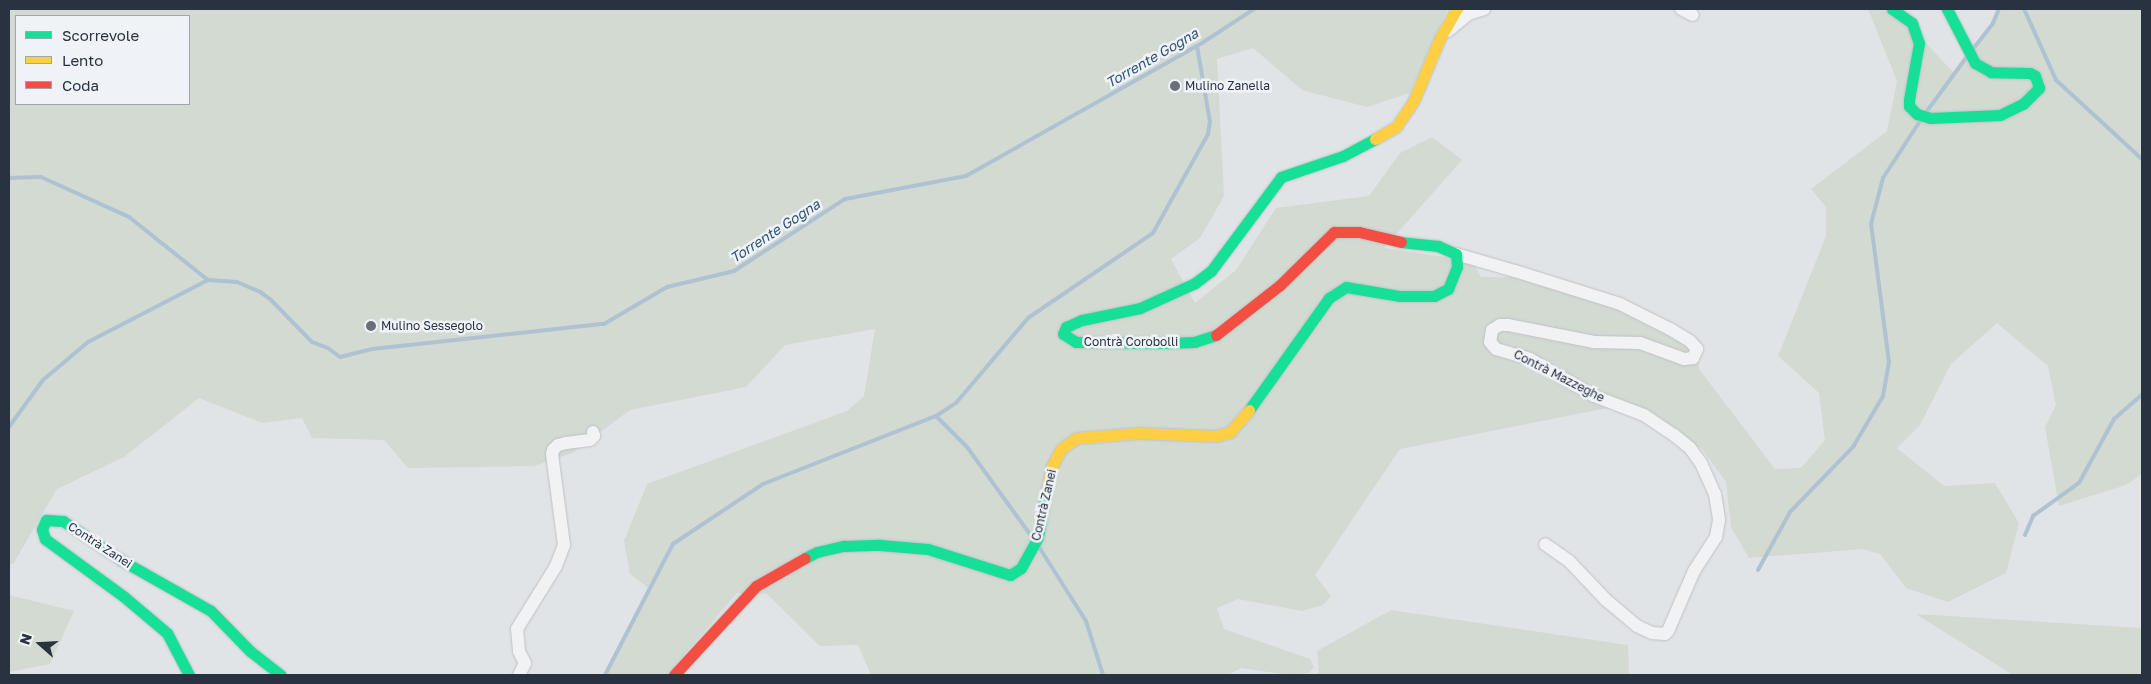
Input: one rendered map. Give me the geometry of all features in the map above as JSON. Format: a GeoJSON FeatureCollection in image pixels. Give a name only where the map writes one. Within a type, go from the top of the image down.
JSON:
{"type":"FeatureCollection","features":[{"type":"Feature","properties":{"kind":"street","name":"Contrà Corobolli"},"geometry":{"type":"LineString","coordinates":[[1456,254],[1438,246],[1394,241],[1359,232],[1334,232],[1280,284],[1219,334],[1195,342],[1167,343],[1076,342],[1063,334],[1066,327],[1082,320],[1140,308],[1195,283],[1211,271],[1281,176],[1343,156],[1396,127],[1425,78],[1440,38],[1457,9]]}},
{"type":"Feature","properties":{"kind":"street","name":"Contrà Corobolli"},"geometry":{"type":"LineString","coordinates":[[1440,38],[1468,14],[1484,9]]}},
{"type":"Feature","properties":{"kind":"street"},"geometry":{"type":"LineString","coordinates":[[1681,9],[1693,15]]}},
{"type":"Feature","properties":{"kind":"street"},"geometry":{"type":"LineString","coordinates":[[1892,9],[1912,23],[1920,44],[1909,100],[1910,106],[1917,114],[1930,118],[1961,115],[2000,115],[2023,104],[2039,88],[2035,76],[2030,73],[1991,72],[1975,63],[1947,9]]}},
{"type":"Feature","properties":{"kind":"street","name":"Contrà Zanei"},"geometry":{"type":"LineString","coordinates":[[674,675],[756,586],[777,572],[817,552],[844,546],[880,545],[928,549],[1010,575],[1021,568],[1036,542],[1052,466],[1061,449],[1077,438],[1139,433],[1216,436],[1230,432],[1244,418],[1329,298],[1346,287],[1400,296],[1434,296],[1448,289],[1457,267],[1456,254]]}},
{"type":"Feature","properties":{"kind":"street","name":"Contrà Mazzeghe"},"geometry":{"type":"LineString","coordinates":[[1456,254],[1620,304],[1670,329],[1690,341],[1696,349],[1693,358],[1684,359],[1640,343],[1594,342],[1508,325],[1500,325],[1492,330],[1490,342],[1496,349],[1530,359],[1594,396],[1644,415],[1674,435],[1690,448],[1701,463],[1715,494],[1719,520],[1716,537],[1694,571],[1668,631],[1664,634],[1652,633],[1637,626],[1607,601],[1569,561],[1545,544]]}},
{"type":"Feature","properties":{"kind":"street"},"geometry":{"type":"LineString","coordinates":[[519,675],[524,663],[517,630],[556,566],[564,545],[553,450],[558,445],[590,440],[594,436],[593,432]]}},
{"type":"Feature","properties":{"kind":"street","name":"Contrà Zanei"},"geometry":{"type":"LineString","coordinates":[[189,675],[167,633],[123,596],[45,539],[42,529],[46,520],[63,521],[112,555],[188,596],[211,611],[250,651],[281,675]]}},
{"type":"Feature","properties":{"kind":"shaded area"},"geometry":{"type":"Polygon","coordinates":[[[9,9],[1448,9],[1410,93],[1367,107],[1302,90],[1253,48],[1217,59],[1224,196],[1200,238],[1171,259],[1195,303],[1236,270],[1276,208],[1369,196],[1400,153],[1432,137],[1462,160],[1384,248],[1472,261],[1481,277],[1519,277],[1615,307],[1698,346],[1699,369],[1775,469],[1801,468],[1825,440],[1819,393],[1778,356],[1826,236],[1826,207],[1811,189],[1887,131],[1897,81],[1868,9],[1885,9],[1905,21],[1955,74],[1996,17],[1995,9],[2142,9],[2142,474],[2126,485],[2059,506],[2045,427],[2056,405],[2048,366],[1997,323],[1951,364],[1920,425],[1897,448],[1944,486],[1995,483],[2019,523],[2006,573],[1948,602],[1906,588],[1880,554],[1863,549],[1749,558],[1731,527],[1726,482],[1702,449],[1623,405],[1400,449],[1315,575],[1331,596],[1323,605],[1302,611],[1238,599],[1217,608],[1224,629],[1310,659],[1314,667],[1309,673],[1289,675],[1241,668],[1228,675],[871,675],[858,645],[820,646],[767,594],[737,593],[667,675],[605,675],[648,588],[630,574],[624,541],[647,484],[847,411],[864,396],[875,329],[785,345],[746,387],[630,410],[572,453],[534,466],[408,468],[384,440],[312,438],[302,418],[262,423],[199,398],[124,457],[57,489],[13,564],[9,564],[9,9]]]}},
{"type":"Feature","properties":{"kind":"shaded area"},"geometry":{"type":"Polygon","coordinates":[[[9,595],[74,611],[50,664],[9,672],[9,595]]]}},
{"type":"Feature","properties":{"kind":"shaded area"},"geometry":{"type":"Polygon","coordinates":[[[1391,610],[1628,645],[1629,675],[1315,675],[1319,672],[1317,651],[1391,610]]]}},
{"type":"Feature","properties":{"kind":"shaded area"},"geometry":{"type":"Polygon","coordinates":[[[1916,614],[2142,628],[2142,675],[2013,675],[1916,614]]]}},
{"type":"Feature","properties":{"kind":"waterway","name":"Torrente Gogna"},"geometry":{"type":"LineString","coordinates":[[208,280],[237,282],[260,292],[270,299],[312,342],[328,348],[340,357],[372,349],[604,324],[667,287],[734,271],[845,199],[966,176],[1202,43],[1254,9]]}},
{"type":"Feature","properties":{"kind":"waterway"},"geometry":{"type":"LineString","coordinates":[[1973,49],[1993,23],[1999,9]]}},
{"type":"Feature","properties":{"kind":"waterway"},"geometry":{"type":"LineString","coordinates":[[2024,9],[2056,80],[2142,159]]}},
{"type":"Feature","properties":{"kind":"waterway"},"geometry":{"type":"LineString","coordinates":[[605,675],[673,544],[763,484],[936,416],[956,403],[1028,318],[1153,233],[1208,134],[1210,122],[1197,46]]}},
{"type":"Feature","properties":{"kind":"waterway"},"geometry":{"type":"LineString","coordinates":[[1927,111],[1966,58]]}},
{"type":"Feature","properties":{"kind":"waterway"},"geometry":{"type":"LineString","coordinates":[[1758,570],[1790,512],[1853,447],[1883,396],[1889,362],[1871,224],[1883,178],[1920,121]]}},
{"type":"Feature","properties":{"kind":"waterway"},"geometry":{"type":"LineString","coordinates":[[9,178],[41,177],[129,217],[208,280]]}},
{"type":"Feature","properties":{"kind":"waterway"},"geometry":{"type":"LineString","coordinates":[[9,427],[43,380],[88,342],[208,280]]}},
{"type":"Feature","properties":{"kind":"waterway"},"geometry":{"type":"LineString","coordinates":[[2025,535],[2033,516],[2079,483],[2114,419],[2142,395]]}},
{"type":"Feature","properties":{"kind":"waterway"},"geometry":{"type":"LineString","coordinates":[[936,416],[967,447],[1032,537]]}},
{"type":"Feature","properties":{"kind":"waterway"},"geometry":{"type":"LineString","coordinates":[[1039,547],[1086,621],[1103,675]]}},
{"type":"Feature","properties":{"kind":"traffic: fast"},"geometry":{"type":"LineString","coordinates":[[1892,9],[1912,23],[1919,43],[1909,100],[1909,106],[1917,114],[1930,118],[2000,115],[2023,104],[2039,88],[2035,76],[2030,73],[1991,72],[1975,63],[1947,9]]}},
{"type":"Feature","properties":{"kind":"traffic: fast"},"geometry":{"type":"LineString","coordinates":[[1216,335],[1195,342],[1167,343],[1076,342],[1063,334],[1066,327],[1082,320],[1140,308],[1195,283],[1211,271],[1281,177],[1343,156],[1375,139]]}},
{"type":"Feature","properties":{"kind":"traffic: fast"},"geometry":{"type":"LineString","coordinates":[[1249,410],[1329,298],[1346,287],[1400,296],[1434,296],[1448,289],[1457,267],[1456,254],[1438,246],[1401,242]]}},
{"type":"Feature","properties":{"kind":"traffic: fast"},"geometry":{"type":"LineString","coordinates":[[805,558],[817,552],[844,546],[880,545],[928,549],[1010,575],[1021,568],[1038,537],[1046,494]]}},
{"type":"Feature","properties":{"kind":"traffic: fast"},"geometry":{"type":"LineString","coordinates":[[189,675],[167,633],[123,596],[45,539],[42,529],[46,520],[63,521],[121,560],[211,611],[250,651],[281,675]]}},
{"type":"Feature","properties":{"kind":"traffic: slow"},"geometry":{"type":"LineString","coordinates":[[1375,139],[1396,127],[1414,100],[1440,38],[1457,9]]}},
{"type":"Feature","properties":{"kind":"traffic: slow"},"geometry":{"type":"LineString","coordinates":[[1046,494],[1052,466],[1061,449],[1077,438],[1139,433],[1216,436],[1230,432],[1249,410]]}},
{"type":"Feature","properties":{"kind":"traffic: jam"},"geometry":{"type":"LineString","coordinates":[[1216,335],[1280,285],[1334,232],[1359,232],[1401,242]]}},
{"type":"Feature","properties":{"kind":"traffic: jam"},"geometry":{"type":"LineString","coordinates":[[674,675],[756,586],[805,558]]}},
{"type":"Feature","properties":{"kind":"place","name":"Mulino Zanella"},"geometry":{"type":"Point","coordinates":[1175,86]}},
{"type":"Feature","properties":{"kind":"place","name":"Mulino Sessegolo"},"geometry":{"type":"Point","coordinates":[371,326]}}]}
